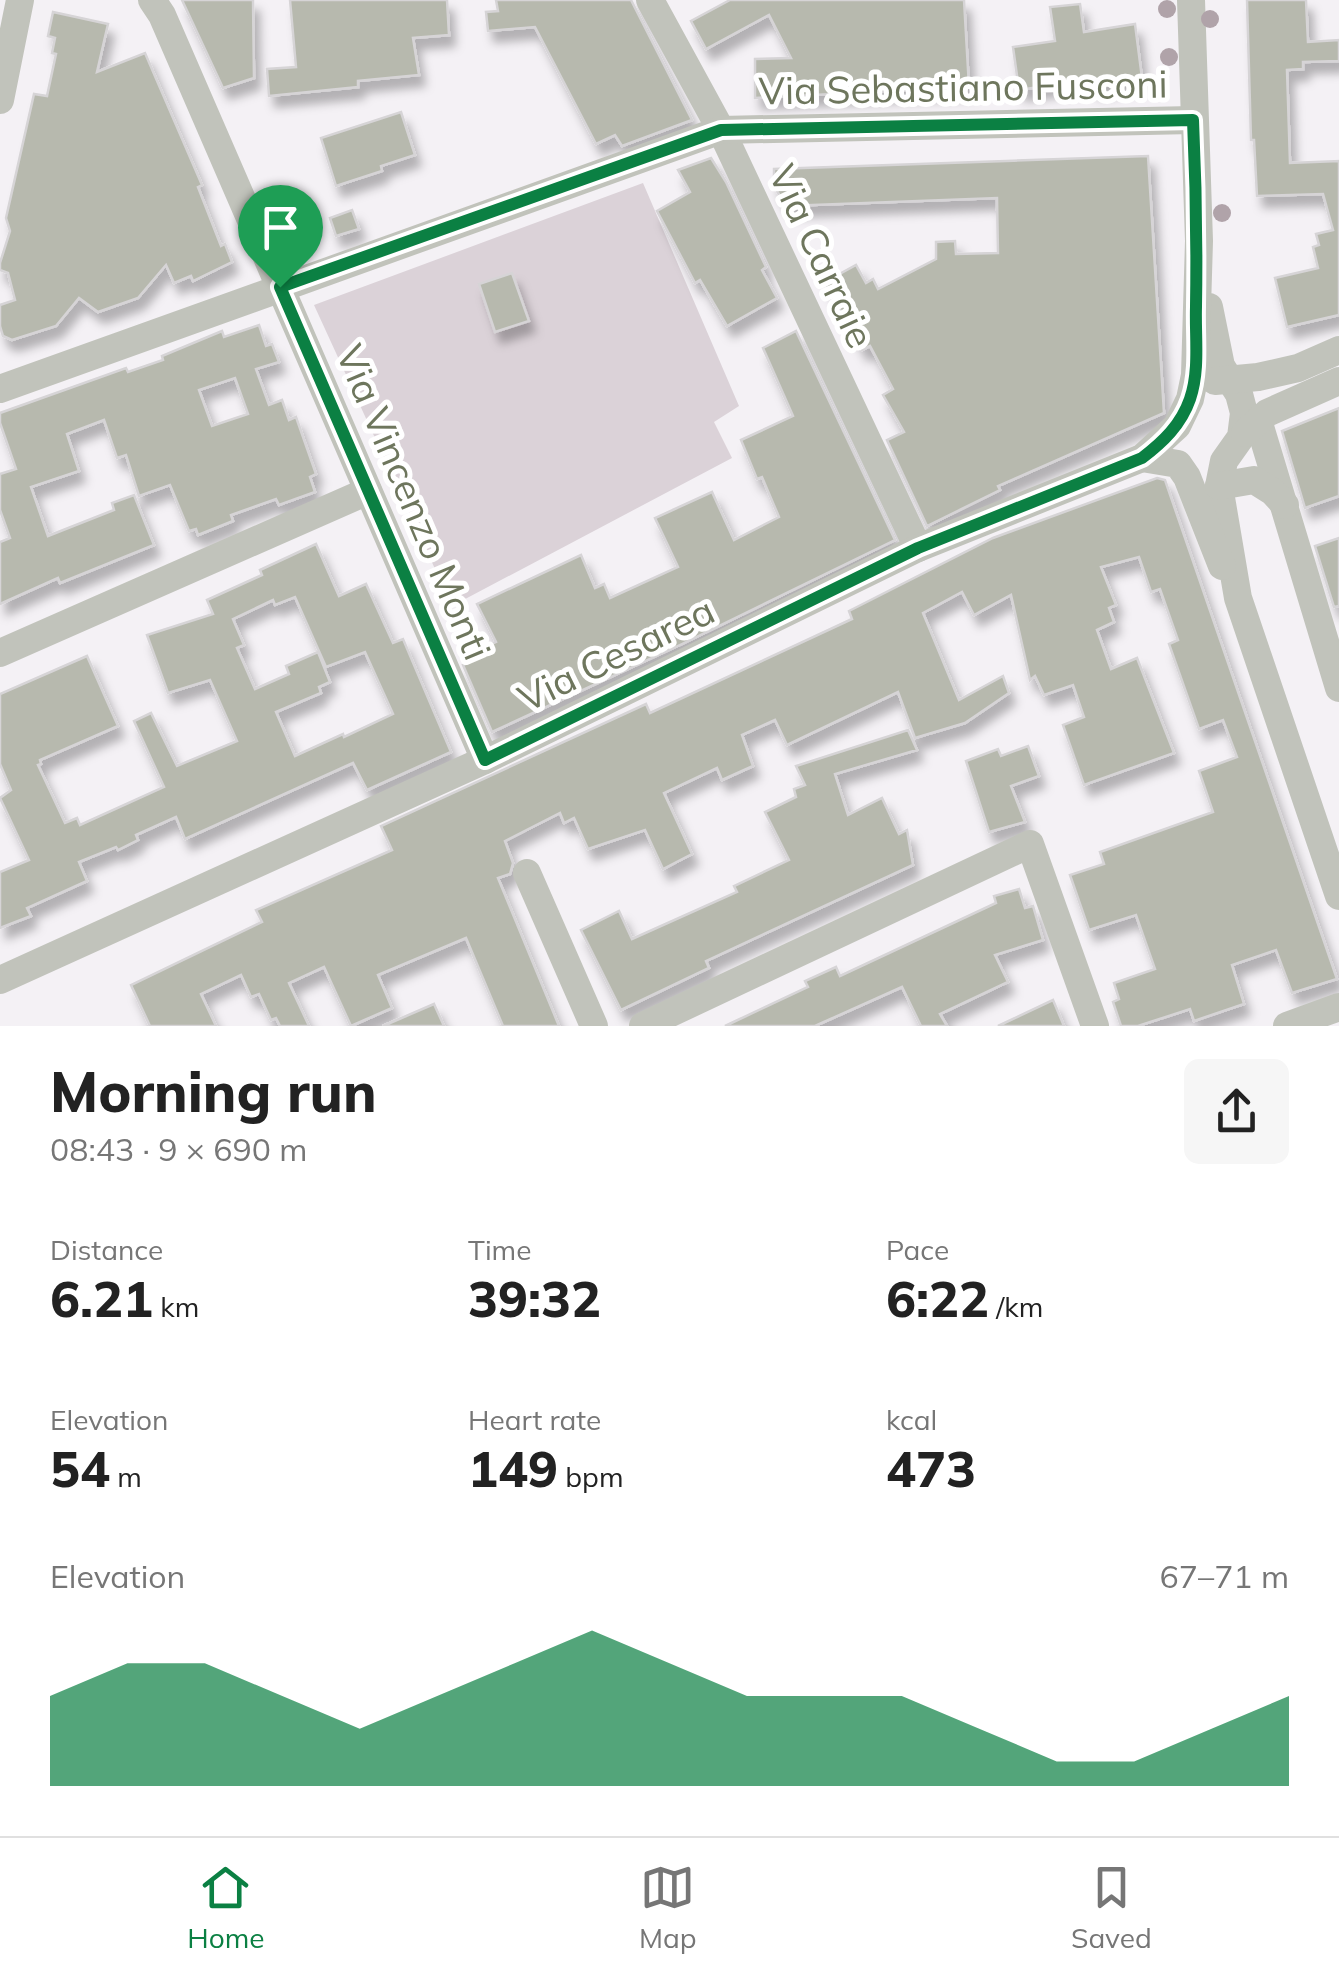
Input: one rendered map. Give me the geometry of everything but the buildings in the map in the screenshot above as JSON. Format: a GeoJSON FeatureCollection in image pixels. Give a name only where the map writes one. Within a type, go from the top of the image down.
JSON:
{"type":"FeatureCollection","features":[{"type":"Feature","properties":{"kind":"street"},"geometry":{"type":"LineString","coordinates":[[0,100],[20,0]]}},
{"type":"Feature","properties":{"kind":"street","name":"Via Vincenzo Monti"},"geometry":{"type":"LineString","coordinates":[[152,0],[162,15],[485,760]]}},
{"type":"Feature","properties":{"kind":"street","name":"Via Carraie"},"geometry":{"type":"LineString","coordinates":[[650,0],[721,130],[918,548]]}},
{"type":"Feature","properties":{"kind":"street"},"geometry":{"type":"LineString","coordinates":[[1190,399],[1196,375],[1199,241],[1191,0]]}},
{"type":"Feature","properties":{"kind":"street","name":"Via Sebastiano Fusconi"},"geometry":{"type":"LineString","coordinates":[[0,388],[721,130],[1193,120]]}},
{"type":"Feature","properties":{"kind":"street"},"geometry":{"type":"LineString","coordinates":[[1199,241],[1222,366],[1239,394],[1250,428],[1286,506],[1339,688]]}},
{"type":"Feature","properties":{"kind":"street"},"geometry":{"type":"LineString","coordinates":[[1190,399],[1205,385],[1298,368],[1339,350]]}},
{"type":"Feature","properties":{"kind":"street"},"geometry":{"type":"LineString","coordinates":[[1238,598],[1220,486],[1224,461],[1250,428],[1339,381]]}},
{"type":"Feature","properties":{"kind":"street","name":"Via Cesarea"},"geometry":{"type":"LineString","coordinates":[[0,980],[485,760],[918,548],[1142,458],[1177,426],[1190,399]]}},
{"type":"Feature","properties":{"kind":"street"},"geometry":{"type":"LineString","coordinates":[[1142,458],[1178,464],[1188,477],[1212,547],[1238,598],[1338,889]]}},
{"type":"Feature","properties":{"kind":"street"},"geometry":{"type":"LineString","coordinates":[[1220,486],[1254,480],[1286,506]]}},
{"type":"Feature","properties":{"kind":"street"},"geometry":{"type":"LineString","coordinates":[[0,653],[368,491]]}},
{"type":"Feature","properties":{"kind":"street"},"geometry":{"type":"LineString","coordinates":[[643,1026],[1030,844],[1095,1026]]}},
{"type":"Feature","properties":{"kind":"street"},"geometry":{"type":"LineString","coordinates":[[527,872],[594,1026]]}},
{"type":"Feature","properties":{"kind":"street"},"geometry":{"type":"LineString","coordinates":[[1286,1026],[1339,1007]]}},
{"type":"Feature","properties":{"kind":"shaded area"},"geometry":{"type":"Polygon","coordinates":[[[643,183],[739,406],[714,422],[732,458],[452,606],[314,305],[643,183]]]}},
{"type":"Feature","properties":{"kind":"route"},"geometry":{"type":"LineString","coordinates":[[1193,120],[1199,241],[1196,375],[1177,426],[1162,443],[1142,458],[918,548],[485,760],[280,287],[721,130],[1193,120]]}}]}
